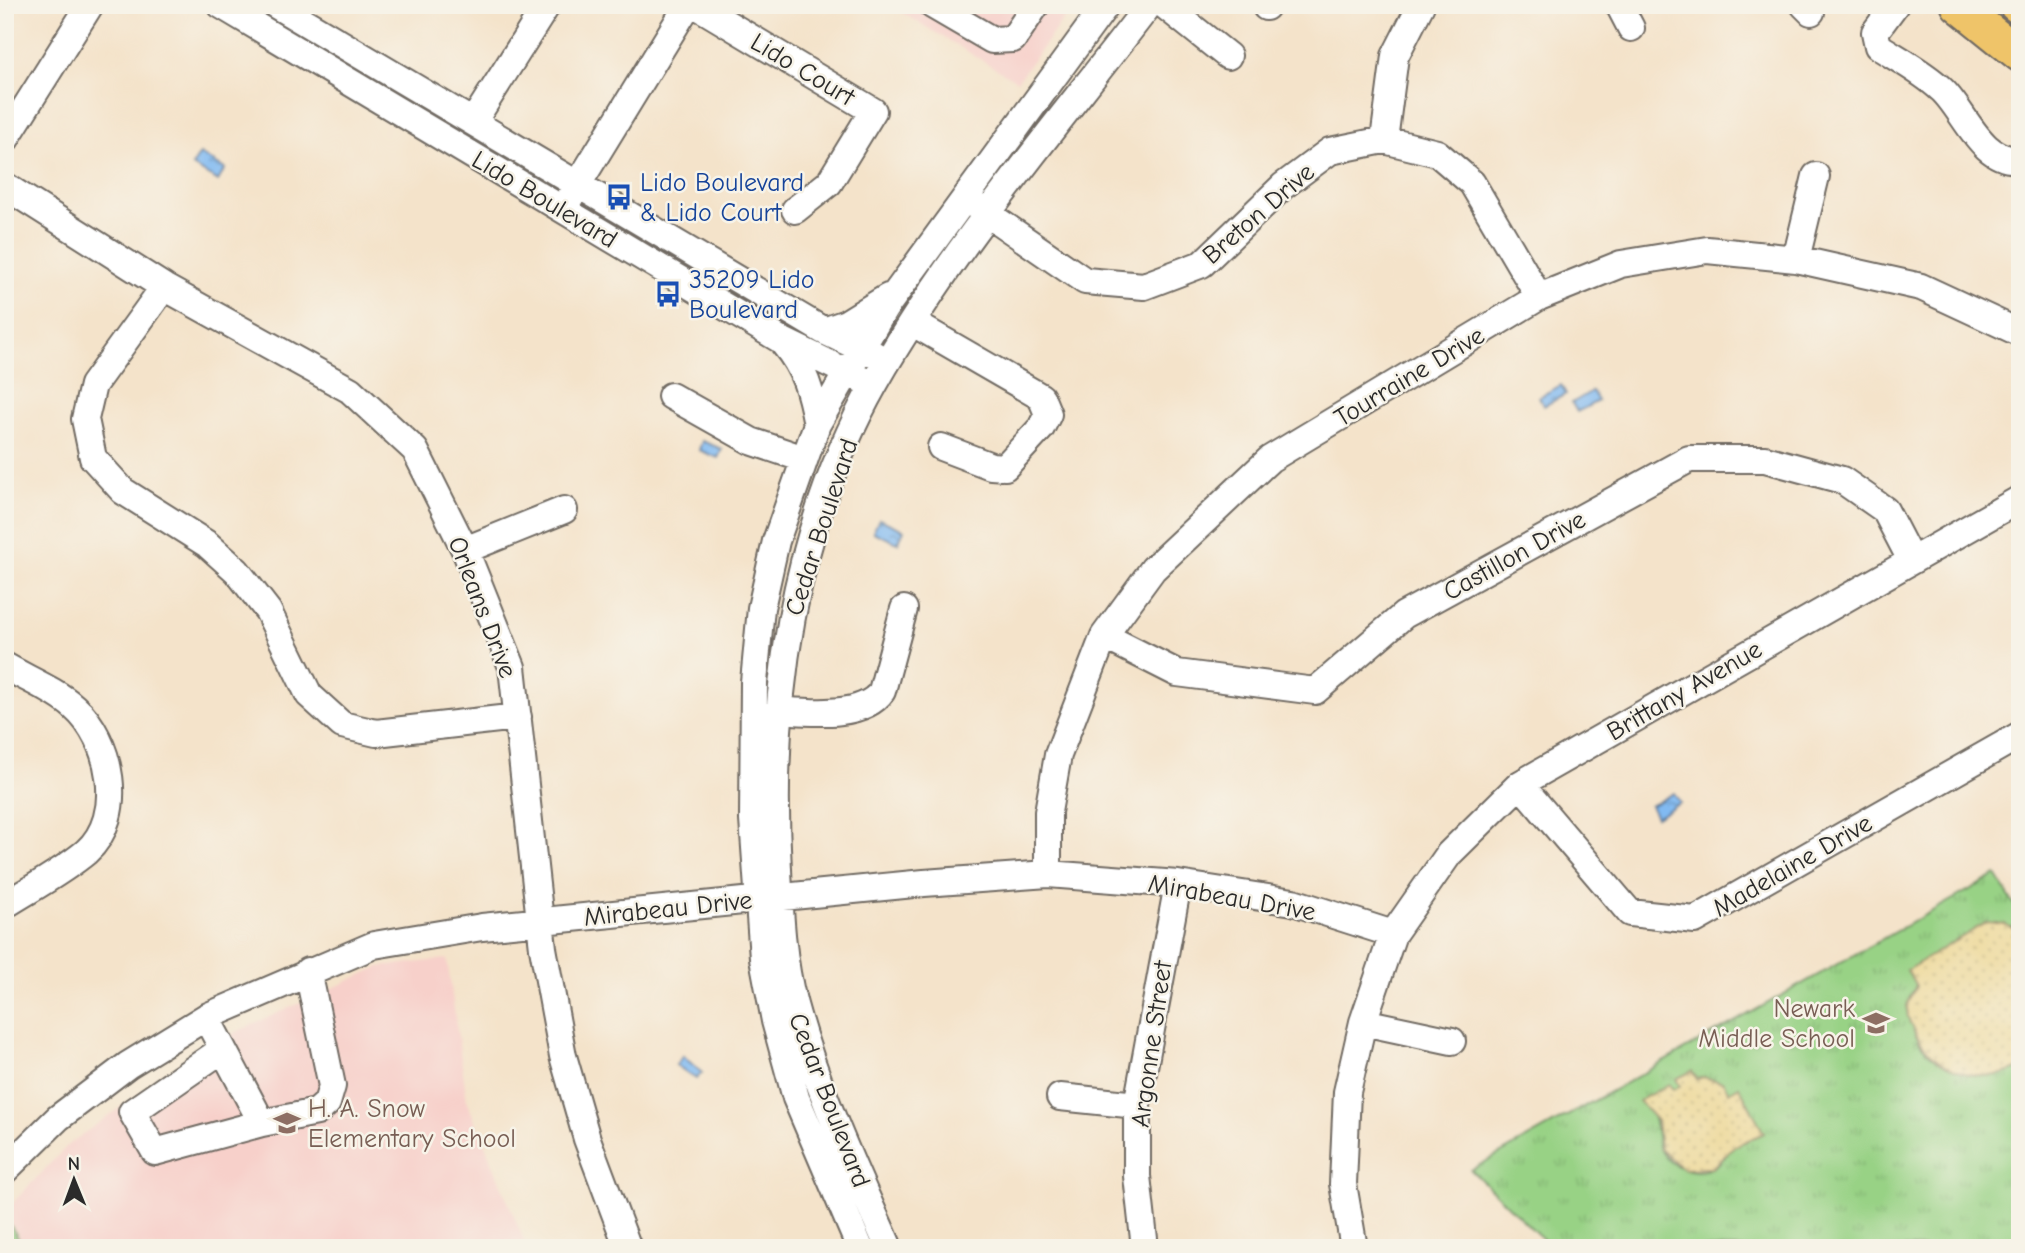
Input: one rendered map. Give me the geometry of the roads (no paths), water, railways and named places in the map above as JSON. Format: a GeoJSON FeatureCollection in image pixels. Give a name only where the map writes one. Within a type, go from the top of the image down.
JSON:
{"type":"FeatureCollection","features":[{"type":"Feature","properties":{"kind":"main road"},"geometry":{"type":"LineString","coordinates":[[1958,5],[2020,55]]}},
{"type":"Feature","properties":{"kind":"street"},"geometry":{"type":"LineString","coordinates":[[5,140],[90,5]]}},
{"type":"Feature","properties":{"kind":"street","name":"Lido Boulevard"},"geometry":{"type":"LineString","coordinates":[[221,5],[780,340],[873,386]]}},
{"type":"Feature","properties":{"kind":"street","name":"Lido Boulevard"},"geometry":{"type":"LineString","coordinates":[[276,5],[824,331],[888,361]]}},
{"type":"Feature","properties":{"kind":"street"},"geometry":{"type":"LineString","coordinates":[[473,122],[547,5]]}},
{"type":"Feature","properties":{"kind":"street"},"geometry":{"type":"LineString","coordinates":[[563,210],[688,5]]}},
{"type":"Feature","properties":{"kind":"street","name":"Lido Court"},"geometry":{"type":"LineString","coordinates":[[696,5],[873,111],[829,183],[795,210]]}},
{"type":"Feature","properties":{"kind":"street"},"geometry":{"type":"LineString","coordinates":[[932,5],[992,40],[1013,39],[1036,5]]}},
{"type":"Feature","properties":{"kind":"street","name":"Cedar Boulevard"},"geometry":{"type":"LineString","coordinates":[[860,1248],[796,1098],[775,1021],[763,958],[775,820],[778,710],[791,613],[828,489],[873,386],[913,323],[989,215],[1149,5]]}},
{"type":"Feature","properties":{"kind":"street"},"geometry":{"type":"LineString","coordinates":[[1164,5],[1228,56]]}},
{"type":"Feature","properties":{"kind":"street"},"geometry":{"type":"LineString","coordinates":[[1384,140],[1395,56],[1421,5]]}},
{"type":"Feature","properties":{"kind":"street"},"geometry":{"type":"LineString","coordinates":[[1895,5],[1875,32],[1878,46],[1943,89],[1966,123],[1995,153],[2020,159]]}},
{"type":"Feature","properties":{"kind":"street","name":"Cedar Boulevard"},"geometry":{"type":"LineString","coordinates":[[889,1248],[846,1152],[805,1042],[768,898],[753,747],[754,682],[761,608],[776,541],[817,424],[898,290],[966,199],[1101,7]]}},
{"type":"Feature","properties":{"kind":"street","name":"Breton Drive"},"geometry":{"type":"LineString","coordinates":[[966,199],[1085,281],[1144,286],[1202,264],[1283,186],[1330,151],[1384,140],[1437,153],[1472,183],[1539,297]]}},
{"type":"Feature","properties":{"kind":"street"},"geometry":{"type":"LineString","coordinates":[[516,182],[531,158]]}},
{"type":"Feature","properties":{"kind":"street"},"geometry":{"type":"LineString","coordinates":[[1796,259],[1816,176]]}},
{"type":"Feature","properties":{"kind":"street","name":"Orleans Drive"},"geometry":{"type":"LineString","coordinates":[[5,186],[164,287],[350,390],[415,450],[465,550],[512,667],[540,920],[563,1056],[587,1139],[628,1248]]}},
{"type":"Feature","properties":{"kind":"street","name":"Tourraine Drive"},"geometry":{"type":"LineString","coordinates":[[1048,874],[1048,812],[1058,755],[1104,636],[1153,569],[1270,459],[1539,297],[1621,264],[1707,250],[1796,259],[1921,287],[2020,333]]}},
{"type":"Feature","properties":{"kind":"street"},"geometry":{"type":"LineString","coordinates":[[164,287],[93,385],[85,419],[93,458],[123,491],[206,544],[237,571],[268,611],[309,695],[342,726],[376,733],[518,717]]}},
{"type":"Feature","properties":{"kind":"street"},"geometry":{"type":"LineString","coordinates":[[824,331],[872,309],[898,290]]}},
{"type":"Feature","properties":{"kind":"street"},"geometry":{"type":"LineString","coordinates":[[913,323],[1041,397],[1048,414],[1041,428],[1005,467],[991,466],[941,447]]}},
{"type":"Feature","properties":{"kind":"street"},"geometry":{"type":"LineString","coordinates":[[780,340],[801,365],[810,386],[817,424]]}},
{"type":"Feature","properties":{"kind":"street"},"geometry":{"type":"LineString","coordinates":[[671,396],[751,440],[804,459]]}},
{"type":"Feature","properties":{"kind":"street","name":"Castillon Drive"},"geometry":{"type":"LineString","coordinates":[[1104,636],[1177,673],[1315,691],[1404,615],[1689,458],[1765,459],[1842,480],[1885,510],[1911,560]]}},
{"type":"Feature","properties":{"kind":"street","name":"Brittany Avenue"},"geometry":{"type":"LineString","coordinates":[[1354,1248],[1343,1184],[1346,1092],[1363,1022],[1393,934],[1449,854],[1520,784],[2020,499]]}},
{"type":"Feature","properties":{"kind":"street"},"geometry":{"type":"LineString","coordinates":[[465,550],[564,510]]}},
{"type":"Feature","properties":{"kind":"street"},"geometry":{"type":"LineString","coordinates":[[778,710],[843,710],[877,699],[882,691],[904,609]]}},
{"type":"Feature","properties":{"kind":"street"},"geometry":{"type":"LineString","coordinates":[[5,666],[75,708],[105,750],[111,784],[106,821],[88,850],[5,905]]}},
{"type":"Feature","properties":{"kind":"street","name":"Madelaine Drive"},"geometry":{"type":"LineString","coordinates":[[1520,784],[1630,913],[1695,920],[2020,735]]}},
{"type":"Feature","properties":{"kind":"street","name":"Mirabeau Drive"},"geometry":{"type":"LineString","coordinates":[[5,1170],[68,1111],[128,1065],[206,1017],[309,971],[374,946],[482,927],[768,898],[1048,874],[1178,884],[1293,902],[1393,934]]}},
{"type":"Feature","properties":{"kind":"street","name":"Argonne Street"},"geometry":{"type":"LineString","coordinates":[[1145,1248],[1137,1176],[1137,1105],[1178,884]]}},
{"type":"Feature","properties":{"kind":"street"},"geometry":{"type":"LineString","coordinates":[[223,1049],[132,1112],[155,1152],[262,1123],[317,1112],[327,1102],[331,1086],[309,971]]}},
{"type":"Feature","properties":{"kind":"street"},"geometry":{"type":"LineString","coordinates":[[206,1017],[262,1123]]}},
{"type":"Feature","properties":{"kind":"street"},"geometry":{"type":"LineString","coordinates":[[1363,1022],[1452,1041]]}},
{"type":"Feature","properties":{"kind":"street"},"geometry":{"type":"LineString","coordinates":[[1060,1097],[1137,1105]]}},
{"type":"Feature","properties":{"kind":"water"},"geometry":{"type":"Polygon","coordinates":[[[200,154],[225,169],[218,181],[192,166],[200,154]]]}},
{"type":"Feature","properties":{"kind":"water"},"geometry":{"type":"Polygon","coordinates":[[[1561,385],[1566,394],[1544,406],[1539,397],[1561,385]]]}},
{"type":"Feature","properties":{"kind":"water"},"geometry":{"type":"Polygon","coordinates":[[[1592,391],[1598,401],[1577,412],[1572,403],[1592,391]]]}},
{"type":"Feature","properties":{"kind":"water"},"geometry":{"type":"Polygon","coordinates":[[[702,441],[722,449],[718,458],[699,450],[702,441]]]}},
{"type":"Feature","properties":{"kind":"water"},"geometry":{"type":"Polygon","coordinates":[[[879,519],[904,530],[898,543],[873,532],[879,519]]]}},
{"type":"Feature","properties":{"kind":"water"},"geometry":{"type":"Polygon","coordinates":[[[1674,793],[1680,803],[1656,817],[1650,806],[1674,793]]]}},
{"type":"Feature","properties":{"kind":"water"},"geometry":{"type":"Polygon","coordinates":[[[683,1056],[702,1073],[696,1079],[676,1065],[683,1056]]]}},
{"type":"Feature","properties":{"kind":"place","name":"Lido Boulevard & Lido Court"},"geometry":{"type":"Point","coordinates":[619,197]}},
{"type":"Feature","properties":{"kind":"place","name":"35209 Lido Boulevard"},"geometry":{"type":"Point","coordinates":[668,294]}},
{"type":"Feature","properties":{"kind":"place","name":"Newark Middle School"},"geometry":{"type":"Point","coordinates":[1876,1023]}},
{"type":"Feature","properties":{"kind":"place","name":"H. A. Snow Elementary School"},"geometry":{"type":"Point","coordinates":[287,1123]}}]}
